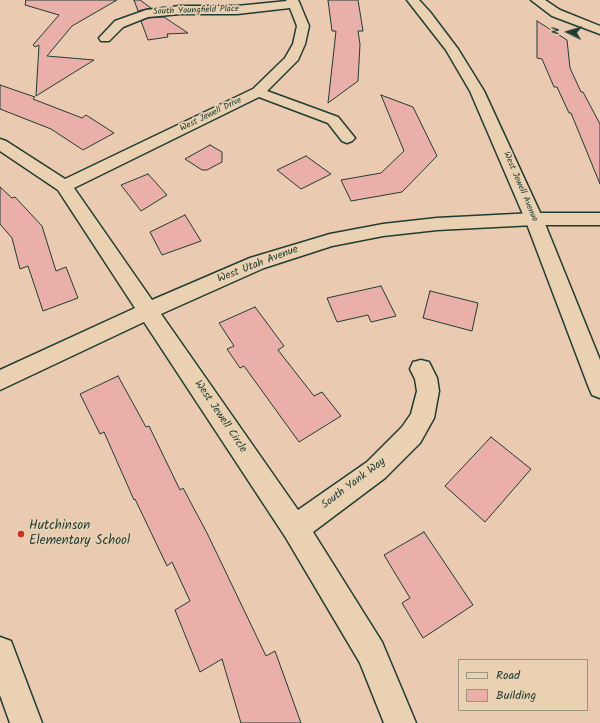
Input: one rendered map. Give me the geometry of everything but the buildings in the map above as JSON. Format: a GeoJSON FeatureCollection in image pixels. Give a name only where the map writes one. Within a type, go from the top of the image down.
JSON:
{"type":"FeatureCollection","features":[{"type":"Feature","properties":{"kind":"street","name":"West Jewell Avenue"},"geometry":{"type":"LineString","coordinates":[[413,0],[452,49],[477,91],[534,219],[600,388]]}},
{"type":"Feature","properties":{"kind":"street"},"geometry":{"type":"LineString","coordinates":[[537,0],[556,13],[600,30]]}},
{"type":"Feature","properties":{"kind":"street","name":"South Youngfield Place"},"geometry":{"type":"LineString","coordinates":[[106,38],[119,24],[146,14],[180,10],[237,10],[294,2]]}},
{"type":"Feature","properties":{"kind":"street","name":"West Jewell Drive"},"geometry":{"type":"LineString","coordinates":[[64,186],[258,92],[292,60],[299,44],[303,26],[294,2]]}},
{"type":"Feature","properties":{"kind":"street"},"geometry":{"type":"LineString","coordinates":[[258,92],[333,120],[347,138]]}},
{"type":"Feature","properties":{"kind":"street","name":"West Jewell Circle"},"geometry":{"type":"LineString","coordinates":[[0,144],[64,186],[295,529],[371,653],[400,723]]}},
{"type":"Feature","properties":{"kind":"street","name":"West Utah Avenue"},"geometry":{"type":"LineString","coordinates":[[0,380],[148,311],[257,263],[330,240],[416,225],[534,219],[600,219]]}},
{"type":"Feature","properties":{"kind":"street","name":"South Yank Way"},"geometry":{"type":"LineString","coordinates":[[295,529],[376,470],[411,435],[422,418],[428,391],[426,378],[421,369]]}},
{"type":"Feature","properties":{"kind":"street"},"geometry":{"type":"LineString","coordinates":[[0,652],[26,723]]}},
{"type":"Feature","properties":{"kind":"place","name":"Hutchinson Elementary School"},"geometry":{"type":"Point","coordinates":[21,534]}}]}
